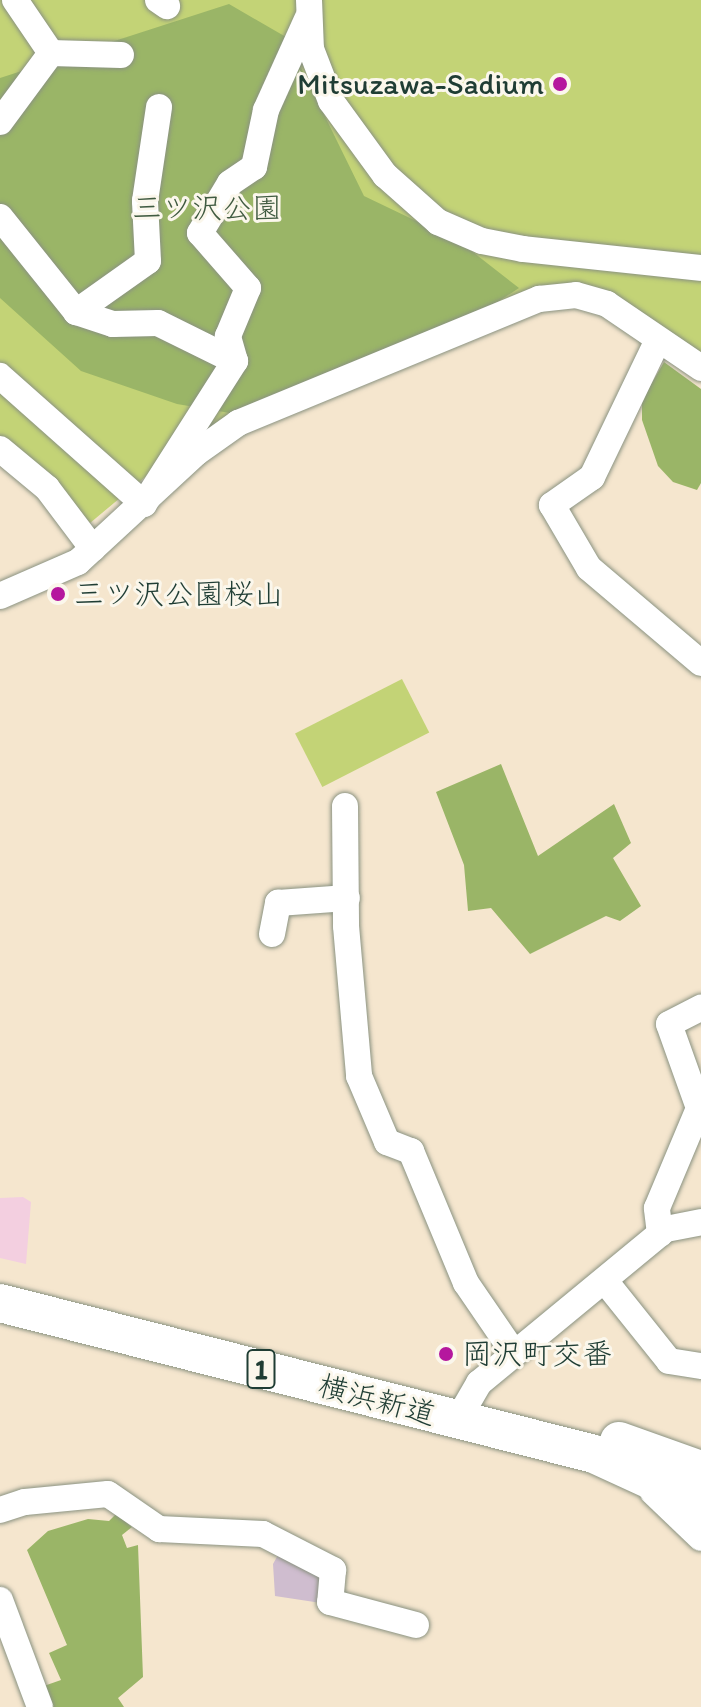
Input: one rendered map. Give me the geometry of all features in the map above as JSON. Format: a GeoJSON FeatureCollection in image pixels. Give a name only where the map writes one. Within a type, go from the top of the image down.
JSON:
{"type":"FeatureCollection","features":[{"type":"Feature","properties":{"kind":"highway","name":"横浜新道"},"geometry":{"type":"LineString","coordinates":[[0,1282],[462,1412],[594,1454],[623,1467],[687,1506]]}},
{"type":"Feature","properties":{"kind":"highway","name":"横浜新道"},"geometry":{"type":"LineString","coordinates":[[0,1303],[462,1412],[626,1443],[701,1470]]}},
{"type":"Feature","properties":{"kind":"street"},"geometry":{"type":"LineString","coordinates":[[15,0],[51,53]]}},
{"type":"Feature","properties":{"kind":"street"},"geometry":{"type":"LineString","coordinates":[[309,8],[311,49],[346,125],[385,175],[438,222],[482,241],[535,251],[701,268]]}},
{"type":"Feature","properties":{"kind":"street"},"geometry":{"type":"LineString","coordinates":[[144,504],[235,361],[228,336],[248,288],[200,233],[230,183],[254,167],[266,110],[309,8]]}},
{"type":"Feature","properties":{"kind":"street"},"geometry":{"type":"LineString","coordinates":[[51,53],[121,55]]}},
{"type":"Feature","properties":{"kind":"street"},"geometry":{"type":"LineString","coordinates":[[0,122],[51,53]]}},
{"type":"Feature","properties":{"kind":"street"},"geometry":{"type":"LineString","coordinates":[[76,312],[148,261],[145,201],[159,107]]}},
{"type":"Feature","properties":{"kind":"street"},"geometry":{"type":"LineString","coordinates":[[0,217],[76,312],[113,324],[158,323],[235,361]]}},
{"type":"Feature","properties":{"kind":"street"},"geometry":{"type":"LineString","coordinates":[[0,596],[78,562],[196,453],[238,423],[539,299],[576,295],[597,300],[701,368]]}},
{"type":"Feature","properties":{"kind":"street"},"geometry":{"type":"LineString","coordinates":[[657,342],[592,477],[552,505],[589,568],[701,663]]}},
{"type":"Feature","properties":{"kind":"street"},"geometry":{"type":"LineString","coordinates":[[0,376],[144,504]]}},
{"type":"Feature","properties":{"kind":"street"},"geometry":{"type":"LineString","coordinates":[[0,449],[47,488],[93,549]]}},
{"type":"Feature","properties":{"kind":"street"},"geometry":{"type":"LineString","coordinates":[[345,806],[347,898],[359,1076],[387,1142],[411,1151],[466,1283],[514,1353]]}},
{"type":"Feature","properties":{"kind":"street"},"geometry":{"type":"LineString","coordinates":[[272,934],[278,903],[347,898]]}},
{"type":"Feature","properties":{"kind":"street"},"geometry":{"type":"LineString","coordinates":[[660,1234],[657,1208],[699,1108],[669,1024],[701,1008]]}},
{"type":"Feature","properties":{"kind":"street"},"geometry":{"type":"LineString","coordinates":[[462,1412],[479,1383],[660,1234],[675,1225],[701,1222]]}},
{"type":"Feature","properties":{"kind":"street"},"geometry":{"type":"LineString","coordinates":[[605,1281],[669,1361],[701,1366]]}},
{"type":"Feature","properties":{"kind":"street"},"geometry":{"type":"LineString","coordinates":[[0,1510],[25,1502],[108,1494],[159,1529],[263,1534],[333,1570],[330,1602],[416,1625]]}},
{"type":"Feature","properties":{"kind":"street"},"geometry":{"type":"LineString","coordinates":[[687,1506],[701,1525]]}},
{"type":"Feature","properties":{"kind":"street"},"geometry":{"type":"LineString","coordinates":[[687,1506],[701,1538]]}},
{"type":"Feature","properties":{"kind":"street"},"geometry":{"type":"LineString","coordinates":[[0,1600],[40,1707]]}},
{"type":"Feature","properties":{"kind":"shaded area"},"geometry":{"type":"Polygon","coordinates":[[[23,1197],[31,1202],[26,1264],[0,1258],[0,1198],[23,1197]]]}},
{"type":"Feature","properties":{"kind":"shaded area"},"geometry":{"type":"Polygon","coordinates":[[[278,1555],[317,1572],[325,1582],[321,1603],[275,1596],[273,1564],[278,1555]]]}},
{"type":"Feature","properties":{"kind":"green space","name":"三ツ沢公園"},"geometry":{"type":"Polygon","coordinates":[[[0,0],[701,0],[701,353],[531,289],[180,448],[90,523],[52,476],[0,439],[0,0]]]}},
{"type":"Feature","properties":{"kind":"green space"},"geometry":{"type":"Polygon","coordinates":[[[229,4],[286,37],[364,196],[460,242],[519,288],[410,359],[230,413],[177,404],[81,371],[0,298],[0,78],[229,4]]]}},
{"type":"Feature","properties":{"kind":"green space"},"geometry":{"type":"Polygon","coordinates":[[[664,362],[701,389],[701,483],[697,490],[673,482],[658,466],[642,420],[642,400],[664,362]]]}},
{"type":"Feature","properties":{"kind":"green space"},"geometry":{"type":"Polygon","coordinates":[[[402,679],[429,732],[322,787],[295,733],[402,679]]]}},
{"type":"Feature","properties":{"kind":"green space"},"geometry":{"type":"Polygon","coordinates":[[[501,764],[538,856],[614,804],[631,843],[613,858],[641,906],[620,921],[606,916],[530,954],[491,908],[468,911],[464,865],[436,792],[501,764]]]}},
{"type":"Feature","properties":{"kind":"green space"},"geometry":{"type":"Polygon","coordinates":[[[116,1514],[132,1527],[122,1535],[127,1548],[138,1545],[143,1677],[118,1698],[124,1707],[48,1707],[41,1687],[61,1680],[49,1653],[67,1645],[27,1550],[48,1531],[88,1519],[109,1521],[116,1514]]]}},
{"type":"Feature","properties":{"kind":"place","name":"Mitsuzawa-Sadium"},"geometry":{"type":"Point","coordinates":[560,84]}},
{"type":"Feature","properties":{"kind":"place","name":"三ツ沢公園桜山"},"geometry":{"type":"Point","coordinates":[58,594]}},
{"type":"Feature","properties":{"kind":"place","name":"岡沢町交番"},"geometry":{"type":"Point","coordinates":[446,1354]}}]}
